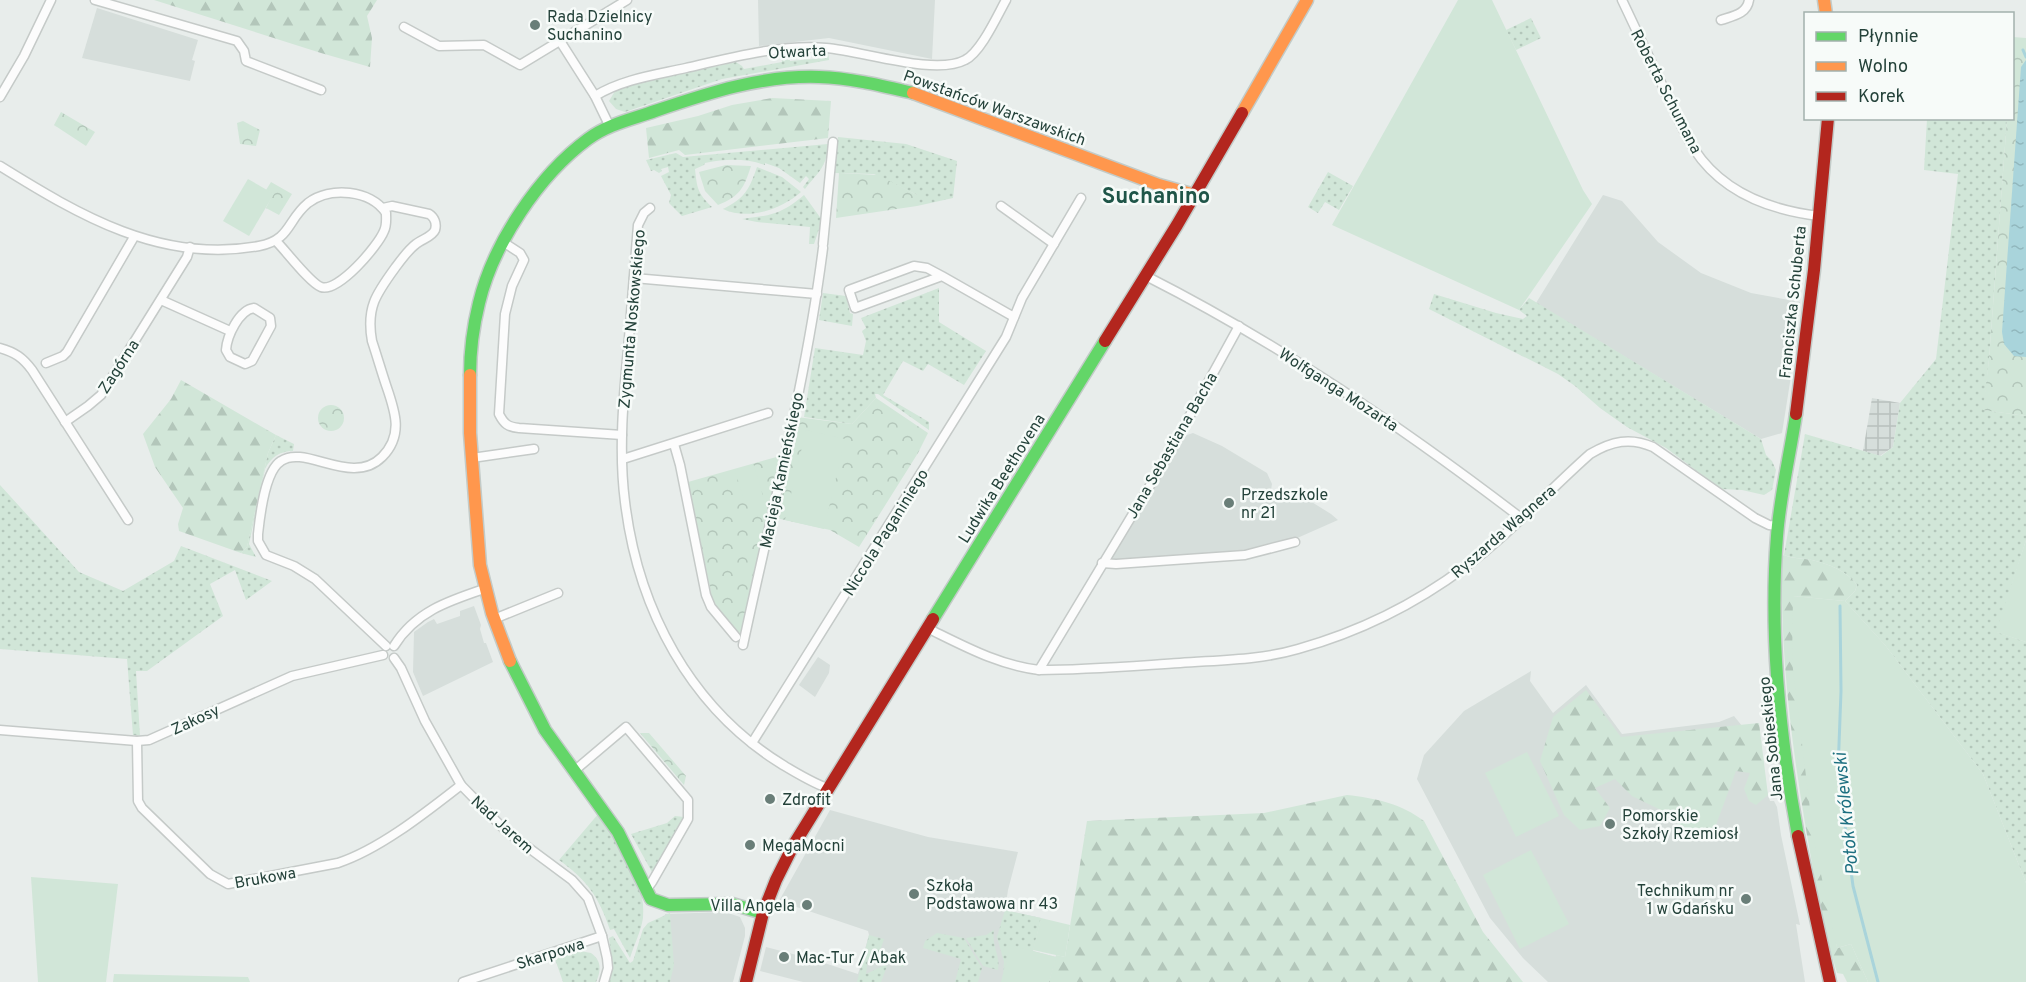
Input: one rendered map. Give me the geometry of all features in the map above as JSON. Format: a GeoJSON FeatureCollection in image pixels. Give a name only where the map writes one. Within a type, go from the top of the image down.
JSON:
{"type":"FeatureCollection","features":[{"type":"Feature","properties":{"kind":"street"},"geometry":{"type":"LineString","coordinates":[[0,97],[24,57],[51,0]]}},
{"type":"Feature","properties":{"kind":"street"},"geometry":{"type":"LineString","coordinates":[[95,0],[237,41],[244,51],[246,61],[321,90]]}},
{"type":"Feature","properties":{"kind":"street"},"geometry":{"type":"LineString","coordinates":[[404,27],[439,46],[484,45],[520,65],[627,0]]}},
{"type":"Feature","properties":{"kind":"street","name":"Otwarta"},"geometry":{"type":"LineString","coordinates":[[595,96],[622,82],[717,61],[809,47],[868,54],[927,65],[956,64],[972,56],[1006,0]]}},
{"type":"Feature","properties":{"kind":"street","name":"Ludwika Beethovena"},"geometry":{"type":"LineString","coordinates":[[746,982],[763,913],[783,866],[827,788],[1146,276],[1306,0]]}},
{"type":"Feature","properties":{"kind":"street","name":"Roberta Schumana"},"geometry":{"type":"LineString","coordinates":[[1622,0],[1686,136],[1706,165],[1733,188],[1755,200],[1791,211],[1819,216]]}},
{"type":"Feature","properties":{"kind":"street"},"geometry":{"type":"LineString","coordinates":[[1722,20],[1743,12],[1749,0]]}},
{"type":"Feature","properties":{"kind":"street"},"geometry":{"type":"LineString","coordinates":[[560,41],[595,96],[610,127]]}},
{"type":"Feature","properties":{"kind":"street","name":"Powstańców Warszawskich"},"geometry":{"type":"LineString","coordinates":[[646,890],[610,819],[555,745],[532,706],[494,619],[484,589],[472,458],[470,383],[475,314],[490,268],[520,215],[561,164],[591,137],[610,127],[716,90],[768,80],[820,77],[873,84],[913,93],[1159,184],[1195,195]]}},
{"type":"Feature","properties":{"kind":"street","name":"Franciszka Schuberta"},"geometry":{"type":"LineString","coordinates":[[1784,488],[1804,353],[1828,120]]}},
{"type":"Feature","properties":{"kind":"street","name":"Macieja Kamieńskiego"},"geometry":{"type":"LineString","coordinates":[[743,645],[790,433],[817,294],[833,141]]}},
{"type":"Feature","properties":{"kind":"street"},"geometry":{"type":"LineString","coordinates":[[0,166],[79,212],[134,237],[190,247],[239,249],[276,241],[287,231],[299,212],[310,202],[325,195],[340,193],[361,195],[374,200],[386,213],[386,223],[379,240],[357,267],[329,288],[323,288],[314,283],[276,241]]}},
{"type":"Feature","properties":{"kind":"street","name":"Niccola Paganiniego"},"geometry":{"type":"LineString","coordinates":[[752,743],[1006,337],[1022,298],[1081,198]]}},
{"type":"Feature","properties":{"kind":"street"},"geometry":{"type":"LineString","coordinates":[[383,208],[392,206],[429,214],[435,223],[432,235],[414,245],[377,292],[370,312],[369,329],[397,422],[393,445],[377,462],[356,468],[299,458],[285,458],[280,461],[269,476],[258,541],[266,555],[294,566],[315,579],[388,649],[408,626],[429,611],[454,598],[484,589]]}},
{"type":"Feature","properties":{"kind":"street"},"geometry":{"type":"LineString","coordinates":[[1001,206],[1054,244]]}},
{"type":"Feature","properties":{"kind":"street","name":"Zygmunta Noskowskiego"},"geometry":{"type":"LineString","coordinates":[[650,208],[644,213],[638,225],[622,435],[625,501],[641,581],[676,656],[698,690],[732,728],[812,783],[827,788]]}},
{"type":"Feature","properties":{"kind":"street"},"geometry":{"type":"LineString","coordinates":[[46,363],[67,352],[134,237]]}},
{"type":"Feature","properties":{"kind":"street"},"geometry":{"type":"LineString","coordinates":[[503,242],[520,253],[524,260],[512,286],[506,314],[499,414],[502,420],[511,428],[622,435]]}},
{"type":"Feature","properties":{"kind":"street","name":"Zagórna"},"geometry":{"type":"LineString","coordinates":[[65,422],[101,395],[161,300],[190,247]]}},
{"type":"Feature","properties":{"kind":"street"},"geometry":{"type":"LineString","coordinates":[[942,276],[855,308],[849,290],[914,266],[927,268],[942,276],[1014,317]]}},
{"type":"Feature","properties":{"kind":"street","name":"Wolfganga Mozarta"},"geometry":{"type":"LineString","coordinates":[[1146,276],[1239,326],[1325,378],[1389,420],[1521,518]]}},
{"type":"Feature","properties":{"kind":"street"},"geometry":{"type":"LineString","coordinates":[[634,278],[817,294]]}},
{"type":"Feature","properties":{"kind":"street"},"geometry":{"type":"LineString","coordinates":[[161,300],[230,331]]}},
{"type":"Feature","properties":{"kind":"street"},"geometry":{"type":"LineString","coordinates":[[251,308],[268,315],[272,321],[249,363],[241,362],[227,353],[230,331],[245,311],[251,308]]}},
{"type":"Feature","properties":{"kind":"street","name":"Jana Sebastiana Bacha"},"geometry":{"type":"LineString","coordinates":[[1039,670],[1166,459],[1239,326]]}},
{"type":"Feature","properties":{"kind":"street"},"geometry":{"type":"LineString","coordinates":[[0,348],[12,351],[23,359],[128,520]]}},
{"type":"Feature","properties":{"kind":"street","name":"Macieja Kamieńskiego"},"geometry":{"type":"LineString","coordinates":[[623,459],[768,413]]}},
{"type":"Feature","properties":{"kind":"street","name":"Ryszarda Wagnera"},"geometry":{"type":"LineString","coordinates":[[927,628],[992,659],[1022,668],[1039,670],[1220,660],[1296,650],[1396,612],[1434,589],[1467,566],[1590,454],[1604,445],[1626,440],[1642,442],[1653,447],[1755,518],[1763,523],[1778,526]]}},
{"type":"Feature","properties":{"kind":"street"},"geometry":{"type":"LineString","coordinates":[[674,444],[681,465],[705,595],[711,607],[736,637]]}},
{"type":"Feature","properties":{"kind":"street"},"geometry":{"type":"LineString","coordinates":[[472,458],[534,449]]}},
{"type":"Feature","properties":{"kind":"street","name":"Jana Sobieskiego"},"geometry":{"type":"LineString","coordinates":[[1784,488],[1778,526],[1775,590],[1778,666],[1789,767],[1808,884],[1830,982]]}},
{"type":"Feature","properties":{"kind":"street"},"geometry":{"type":"LineString","coordinates":[[1102,563],[1111,565],[1238,556],[1295,542]]}},
{"type":"Feature","properties":{"kind":"street"},"geometry":{"type":"LineString","coordinates":[[494,619],[558,593]]}},
{"type":"Feature","properties":{"kind":"street","name":"Nad Jarem"},"geometry":{"type":"LineString","coordinates":[[388,649],[397,651],[394,658],[401,668],[425,721],[461,785],[506,831],[582,889],[593,907],[603,936],[608,968],[603,982]]}},
{"type":"Feature","properties":{"kind":"street","name":"Zakosy"},"geometry":{"type":"LineString","coordinates":[[0,730],[137,741],[150,740],[292,676],[388,649]]}},
{"type":"Feature","properties":{"kind":"street"},"geometry":{"type":"LineString","coordinates":[[574,771],[626,726],[688,800],[688,819],[646,890],[650,898],[662,904],[732,904],[763,913]]}},
{"type":"Feature","properties":{"kind":"street","name":"Brukowa"},"geometry":{"type":"LineString","coordinates":[[137,741],[138,801],[142,808],[210,874],[228,884],[351,859],[382,842],[461,785]]}},
{"type":"Feature","properties":{"kind":"street","name":"Skarpowa"},"geometry":{"type":"LineString","coordinates":[[463,982],[603,936]]}},
{"type":"Feature","properties":{"kind":"shaded area"},"geometry":{"type":"Polygon","coordinates":[[[758,0],[935,0],[932,59],[829,38],[759,46],[758,0]]]}},
{"type":"Feature","properties":{"kind":"shaded area"},"geometry":{"type":"Polygon","coordinates":[[[97,8],[198,40],[192,60],[195,61],[190,81],[82,58],[97,8]]]}},
{"type":"Feature","properties":{"kind":"shaded area"},"geometry":{"type":"Polygon","coordinates":[[[1603,195],[1622,201],[1658,242],[1701,273],[1751,293],[1800,302],[1797,338],[1782,433],[1761,439],[1536,303],[1603,195]]]}},
{"type":"Feature","properties":{"kind":"shaded area"},"geometry":{"type":"Polygon","coordinates":[[[1872,398],[1900,403],[1893,447],[1880,456],[1863,451],[1872,398]]]}},
{"type":"Feature","properties":{"kind":"shaded area","name":"Przedszkole nr 21"},"geometry":{"type":"Polygon","coordinates":[[[1193,433],[1222,446],[1267,473],[1272,484],[1271,490],[1294,491],[1338,520],[1295,539],[1261,549],[1109,561],[1167,468],[1184,436],[1193,433]]]}},
{"type":"Feature","properties":{"kind":"shaded area"},"geometry":{"type":"Polygon","coordinates":[[[474,606],[481,625],[484,643],[486,643],[493,662],[423,696],[413,672],[414,632],[434,619],[437,624],[460,616],[460,611],[474,606]]]}},
{"type":"Feature","properties":{"kind":"shaded area"},"geometry":{"type":"Polygon","coordinates":[[[818,657],[830,665],[829,673],[815,697],[799,685],[818,657]]]}},
{"type":"Feature","properties":{"kind":"shaded area","name":"Pomorskie Szkoły Rzemiosł"},"geometry":{"type":"Polygon","coordinates":[[[1531,671],[1530,681],[1553,713],[1586,685],[1622,734],[1719,722],[1734,716],[1751,737],[1770,801],[1774,801],[1777,807],[1800,925],[1796,924],[1805,982],[1548,982],[1523,958],[1490,918],[1417,779],[1424,755],[1464,711],[1531,671]]]}},
{"type":"Feature","properties":{"kind":"shaded area","name":"Szkoła Podstawowa nr 43"},"geometry":{"type":"Polygon","coordinates":[[[830,810],[928,837],[1018,852],[1005,910],[1041,918],[1033,951],[1056,957],[1049,982],[803,982],[760,971],[766,947],[858,974],[869,935],[868,931],[779,901],[830,810]]]}},
{"type":"Feature","properties":{"kind":"shaded area"},"geometry":{"type":"Polygon","coordinates":[[[725,912],[740,917],[745,928],[733,982],[668,982],[665,914],[725,912]]]}},
{"type":"Feature","properties":{"kind":"green space"},"geometry":{"type":"Polygon","coordinates":[[[154,0],[377,0],[367,16],[372,38],[370,67],[321,53],[154,0]]]}},
{"type":"Feature","properties":{"kind":"green space"},"geometry":{"type":"Polygon","coordinates":[[[1458,0],[1492,0],[1583,190],[1592,204],[1519,310],[1332,225],[1458,0]]]}},
{"type":"Feature","properties":{"kind":"green space"},"geometry":{"type":"Polygon","coordinates":[[[1531,18],[1541,38],[1516,50],[1506,30],[1531,18]]]}},
{"type":"Feature","properties":{"kind":"green space"},"geometry":{"type":"Polygon","coordinates":[[[2014,37],[2026,38],[2026,416],[1983,410],[2007,120],[2014,120],[2014,37]]]}},
{"type":"Feature","properties":{"kind":"green space"},"geometry":{"type":"Polygon","coordinates":[[[824,52],[828,52],[829,60],[722,79],[625,112],[616,109],[609,101],[615,91],[628,85],[736,62],[744,69],[782,62],[781,54],[788,53],[790,61],[825,58],[824,52]]]}},
{"type":"Feature","properties":{"kind":"green space"},"geometry":{"type":"Polygon","coordinates":[[[772,98],[831,101],[828,138],[685,155],[679,150],[649,158],[646,128],[698,116],[732,105],[772,98]]]}},
{"type":"Feature","properties":{"kind":"green space"},"geometry":{"type":"Polygon","coordinates":[[[61,112],[95,132],[86,146],[54,125],[61,112]]]}},
{"type":"Feature","properties":{"kind":"green space"},"geometry":{"type":"Polygon","coordinates":[[[1927,120],[2007,120],[1984,410],[2026,416],[2026,540],[1997,632],[2026,642],[2026,883],[1983,774],[1885,645],[1845,601],[1855,591],[1857,585],[1843,572],[1831,566],[1784,555],[1805,434],[1881,456],[1893,447],[1900,403],[1936,359],[1958,174],[1924,170],[1927,120]]]}},
{"type":"Feature","properties":{"kind":"green space"},"geometry":{"type":"Polygon","coordinates":[[[243,121],[260,130],[256,146],[240,144],[237,123],[243,121]]]}},
{"type":"Feature","properties":{"kind":"green space"},"geometry":{"type":"Polygon","coordinates":[[[838,137],[906,144],[957,161],[953,198],[917,206],[917,195],[874,174],[835,173],[838,137]]]}},
{"type":"Feature","properties":{"kind":"green space"},"geometry":{"type":"Polygon","coordinates":[[[828,144],[824,164],[805,189],[803,187],[809,179],[806,176],[800,183],[779,168],[765,163],[765,165],[735,160],[705,163],[695,169],[696,181],[703,198],[712,207],[682,216],[669,203],[671,195],[661,176],[669,172],[668,167],[661,169],[659,173],[651,171],[646,160],[676,153],[683,157],[828,144]]]}},
{"type":"Feature","properties":{"kind":"green space"},"geometry":{"type":"Polygon","coordinates":[[[726,165],[751,166],[746,180],[736,195],[718,205],[705,191],[699,172],[726,165]]]}},
{"type":"Feature","properties":{"kind":"green space"},"geometry":{"type":"Polygon","coordinates":[[[757,167],[782,177],[801,192],[784,204],[764,211],[743,214],[723,209],[745,192],[757,167]]]}},
{"type":"Feature","properties":{"kind":"green space"},"geometry":{"type":"Polygon","coordinates":[[[1328,172],[1353,186],[1339,210],[1325,202],[1318,213],[1308,207],[1328,172]]]}},
{"type":"Feature","properties":{"kind":"green space"},"geometry":{"type":"Polygon","coordinates":[[[839,173],[878,175],[917,195],[917,206],[836,218],[839,173]]]}},
{"type":"Feature","properties":{"kind":"green space"},"geometry":{"type":"Polygon","coordinates":[[[248,179],[274,194],[249,236],[223,221],[248,179]]]}},
{"type":"Feature","properties":{"kind":"green space"},"geometry":{"type":"Polygon","coordinates":[[[271,182],[292,194],[279,215],[266,208],[273,194],[266,190],[271,182]]]}},
{"type":"Feature","properties":{"kind":"green space"},"geometry":{"type":"Polygon","coordinates":[[[804,195],[822,220],[814,244],[809,244],[810,227],[742,219],[775,213],[804,195]]]}},
{"type":"Feature","properties":{"kind":"green space"},"geometry":{"type":"Polygon","coordinates":[[[939,288],[939,322],[986,351],[964,385],[928,364],[923,371],[903,361],[883,395],[929,422],[929,430],[878,394],[875,394],[876,398],[852,424],[804,417],[815,348],[863,355],[866,341],[862,331],[866,328],[861,318],[939,288]]]}},
{"type":"Feature","properties":{"kind":"green space"},"geometry":{"type":"Polygon","coordinates":[[[823,293],[846,296],[850,313],[853,314],[852,326],[819,320],[823,293]]]}},
{"type":"Feature","properties":{"kind":"green space"},"geometry":{"type":"Polygon","coordinates":[[[1434,294],[1523,319],[1527,316],[1519,310],[1529,298],[1761,439],[1766,455],[1776,470],[1772,490],[1764,495],[1742,490],[1721,489],[1666,448],[1627,427],[1600,408],[1558,374],[1429,309],[1434,294]]]}},
{"type":"Feature","properties":{"kind":"green space"},"geometry":{"type":"Polygon","coordinates":[[[181,380],[276,435],[268,453],[247,547],[241,553],[179,531],[178,524],[183,508],[155,467],[143,434],[171,399],[181,380]]]}},
{"type":"Feature","properties":{"kind":"green space"},"geometry":{"type":"Polygon","coordinates":[[[876,398],[928,433],[918,453],[859,547],[830,530],[767,516],[741,632],[737,634],[712,598],[688,482],[780,456],[789,416],[852,424],[876,398]]]}},
{"type":"Feature","properties":{"kind":"green space"},"geometry":{"type":"Polygon","coordinates":[[[331,405],[340,409],[344,418],[340,427],[331,431],[322,427],[318,418],[322,409],[331,405]]]}},
{"type":"Feature","properties":{"kind":"green space"},"geometry":{"type":"Polygon","coordinates":[[[806,430],[845,439],[824,529],[785,520],[806,430]]]}},
{"type":"Feature","properties":{"kind":"green space"},"geometry":{"type":"Polygon","coordinates":[[[276,435],[294,444],[293,451],[276,456],[265,469],[249,544],[256,557],[241,553],[247,547],[268,453],[276,435]]]}},
{"type":"Feature","properties":{"kind":"green space"},"geometry":{"type":"Polygon","coordinates":[[[754,465],[763,496],[744,501],[735,470],[754,465]]]}},
{"type":"Feature","properties":{"kind":"green space"},"geometry":{"type":"Polygon","coordinates":[[[0,485],[79,572],[123,591],[174,561],[181,546],[272,581],[246,600],[235,570],[210,584],[223,616],[147,671],[136,671],[140,736],[133,735],[127,659],[0,649],[0,485]]]}},
{"type":"Feature","properties":{"kind":"green space"},"geometry":{"type":"Polygon","coordinates":[[[2026,540],[2026,642],[1996,632],[2026,540]]]}},
{"type":"Feature","properties":{"kind":"green space"},"geometry":{"type":"Polygon","coordinates":[[[1784,555],[1831,566],[1843,572],[1857,585],[1855,591],[1845,601],[1793,596],[1837,948],[1851,944],[1868,982],[1847,982],[1843,974],[1837,973],[1816,887],[1796,766],[1788,697],[1782,592],[1782,557],[1784,555]]]}},
{"type":"Feature","properties":{"kind":"green space"},"geometry":{"type":"Polygon","coordinates":[[[1793,596],[1845,601],[1885,645],[1983,774],[2026,883],[2026,982],[1868,982],[1851,944],[1837,948],[1814,842],[1792,661],[1793,596]]]}},
{"type":"Feature","properties":{"kind":"green space"},"geometry":{"type":"Polygon","coordinates":[[[1586,690],[1621,737],[1759,723],[1768,795],[1756,805],[1749,801],[1744,789],[1750,773],[1736,771],[1713,833],[1704,836],[1686,833],[1667,813],[1632,796],[1615,779],[1595,788],[1610,808],[1600,826],[1580,830],[1564,815],[1540,761],[1553,717],[1586,690]]]}},
{"type":"Feature","properties":{"kind":"green space"},"geometry":{"type":"Polygon","coordinates":[[[640,733],[649,733],[686,776],[684,785],[640,733]]]}},
{"type":"Feature","properties":{"kind":"green space"},"geometry":{"type":"Polygon","coordinates":[[[1527,752],[1559,816],[1516,837],[1485,773],[1527,752]]]}},
{"type":"Feature","properties":{"kind":"green space"},"geometry":{"type":"Polygon","coordinates":[[[1347,795],[1388,803],[1407,810],[1424,821],[1483,932],[1523,982],[1049,982],[1056,955],[1065,957],[1087,821],[1264,813],[1347,795]]]}},
{"type":"Feature","properties":{"kind":"green space"},"geometry":{"type":"Polygon","coordinates":[[[599,813],[630,862],[643,904],[643,918],[630,958],[614,929],[610,930],[591,890],[559,860],[599,813]]]}},
{"type":"Feature","properties":{"kind":"green space"},"geometry":{"type":"Polygon","coordinates":[[[675,816],[684,817],[653,874],[631,834],[667,823],[675,816]]]}},
{"type":"Feature","properties":{"kind":"green space"},"geometry":{"type":"Polygon","coordinates":[[[1531,850],[1569,924],[1520,949],[1483,875],[1531,850]]]}},
{"type":"Feature","properties":{"kind":"green space"},"geometry":{"type":"Polygon","coordinates":[[[31,877],[118,884],[106,982],[38,982],[31,877]]]}},
{"type":"Feature","properties":{"kind":"green space"},"geometry":{"type":"Polygon","coordinates":[[[1005,910],[1041,918],[1033,951],[1010,946],[1003,973],[1004,962],[997,937],[1005,910]]]}},
{"type":"Feature","properties":{"kind":"green space"},"geometry":{"type":"Polygon","coordinates":[[[670,913],[674,965],[670,982],[608,982],[612,962],[609,938],[613,936],[630,963],[633,961],[643,929],[648,923],[670,913]]]}},
{"type":"Feature","properties":{"kind":"green space"},"geometry":{"type":"Polygon","coordinates":[[[1041,918],[1070,925],[1065,957],[1033,950],[1041,918]]]}},
{"type":"Feature","properties":{"kind":"green space"},"geometry":{"type":"Polygon","coordinates":[[[994,930],[998,970],[983,966],[966,938],[986,935],[994,930]]]}},
{"type":"Feature","properties":{"kind":"green space"},"geometry":{"type":"Polygon","coordinates":[[[937,933],[964,938],[982,968],[978,982],[955,982],[961,959],[923,948],[925,941],[937,933]]]}},
{"type":"Feature","properties":{"kind":"green space"},"geometry":{"type":"Polygon","coordinates":[[[869,935],[884,939],[878,957],[904,964],[903,967],[868,958],[866,974],[882,965],[887,966],[881,982],[857,982],[869,935]]]}},
{"type":"Feature","properties":{"kind":"green space"},"geometry":{"type":"Polygon","coordinates":[[[1010,945],[1056,957],[1049,982],[1001,982],[1010,945]]]}},
{"type":"Feature","properties":{"kind":"green space"},"geometry":{"type":"Polygon","coordinates":[[[580,951],[591,953],[597,959],[600,970],[596,982],[563,982],[555,959],[580,951]]]}},
{"type":"Feature","properties":{"kind":"green space"},"geometry":{"type":"Polygon","coordinates":[[[114,974],[248,977],[250,982],[113,982],[114,974]]]}},
{"type":"Feature","properties":{"kind":"water"},"geometry":{"type":"Polygon","coordinates":[[[2026,60],[2026,357],[2014,356],[2004,344],[2002,332],[2021,67],[2026,60]]]}},
{"type":"Feature","properties":{"kind":"waterway","name":"Potok Królewski"},"geometry":{"type":"LineString","coordinates":[[2023,50],[2026,57]]}},
{"type":"Feature","properties":{"kind":"waterway","name":"Potok Królewski"},"geometry":{"type":"LineString","coordinates":[[1840,606],[1841,691],[1838,772],[1853,886],[1878,982]]}},
{"type":"Feature","properties":{"kind":"traffic: fast"},"geometry":{"type":"LineString","coordinates":[[470,375],[475,321],[486,280],[495,258],[520,212],[536,191],[552,172],[588,139],[621,122],[695,98],[736,86],[777,79],[831,78],[913,93]]}},
{"type":"Feature","properties":{"kind":"traffic: fast"},"geometry":{"type":"LineString","coordinates":[[933,619],[1105,341]]}},
{"type":"Feature","properties":{"kind":"traffic: fast"},"geometry":{"type":"LineString","coordinates":[[1796,414],[1778,521],[1774,611],[1781,725],[1798,836]]}},
{"type":"Feature","properties":{"kind":"traffic: fast"},"geometry":{"type":"LineString","coordinates":[[510,661],[545,730],[618,832],[651,899],[668,905],[732,904],[763,913]]}},
{"type":"Feature","properties":{"kind":"traffic: slow"},"geometry":{"type":"LineString","coordinates":[[1242,113],[1307,0]]}},
{"type":"Feature","properties":{"kind":"traffic: slow"},"geometry":{"type":"LineString","coordinates":[[1824,0],[1826,12]]}},
{"type":"Feature","properties":{"kind":"traffic: slow"},"geometry":{"type":"LineString","coordinates":[[913,93],[1159,185],[1195,195]]}},
{"type":"Feature","properties":{"kind":"traffic: slow"},"geometry":{"type":"LineString","coordinates":[[470,375],[470,433],[480,565],[492,613],[510,661]]}},
{"type":"Feature","properties":{"kind":"traffic: jam"},"geometry":{"type":"LineString","coordinates":[[1105,341],[1177,225],[1242,113]]}},
{"type":"Feature","properties":{"kind":"traffic: jam"},"geometry":{"type":"LineString","coordinates":[[1796,414],[1814,270],[1828,120]]}},
{"type":"Feature","properties":{"kind":"traffic: jam"},"geometry":{"type":"LineString","coordinates":[[746,982],[763,913],[793,846],[933,619]]}},
{"type":"Feature","properties":{"kind":"traffic: jam"},"geometry":{"type":"LineString","coordinates":[[1798,836],[1830,982]]}},
{"type":"Feature","properties":{"kind":"place","name":"Rada Dzielnicy Suchanino"},"geometry":{"type":"Point","coordinates":[535,25]}},
{"type":"Feature","properties":{"kind":"place","name":"Przedszkole nr 21"},"geometry":{"type":"Point","coordinates":[1229,503]}},
{"type":"Feature","properties":{"kind":"place","name":"Zdrofit"},"geometry":{"type":"Point","coordinates":[770,799]}},
{"type":"Feature","properties":{"kind":"place","name":"Pomorskie Szkoły Rzemiosł"},"geometry":{"type":"Point","coordinates":[1610,824]}},
{"type":"Feature","properties":{"kind":"place","name":"MegaMocni"},"geometry":{"type":"Point","coordinates":[750,845]}},
{"type":"Feature","properties":{"kind":"place","name":"Szkoła Podstawowa nr 43"},"geometry":{"type":"Point","coordinates":[914,894]}},
{"type":"Feature","properties":{"kind":"place","name":"Technikum nr 1 w Gdańsku"},"geometry":{"type":"Point","coordinates":[1746,899]}},
{"type":"Feature","properties":{"kind":"place","name":"Villa Angela"},"geometry":{"type":"Point","coordinates":[807,905]}},
{"type":"Feature","properties":{"kind":"place","name":"Mac-Tur / Abak"},"geometry":{"type":"Point","coordinates":[784,957]}},
{"type":"Feature","properties":{"kind":"district","name":"Suchanino"},"geometry":{"type":"Point","coordinates":[1156,195]}}]}
